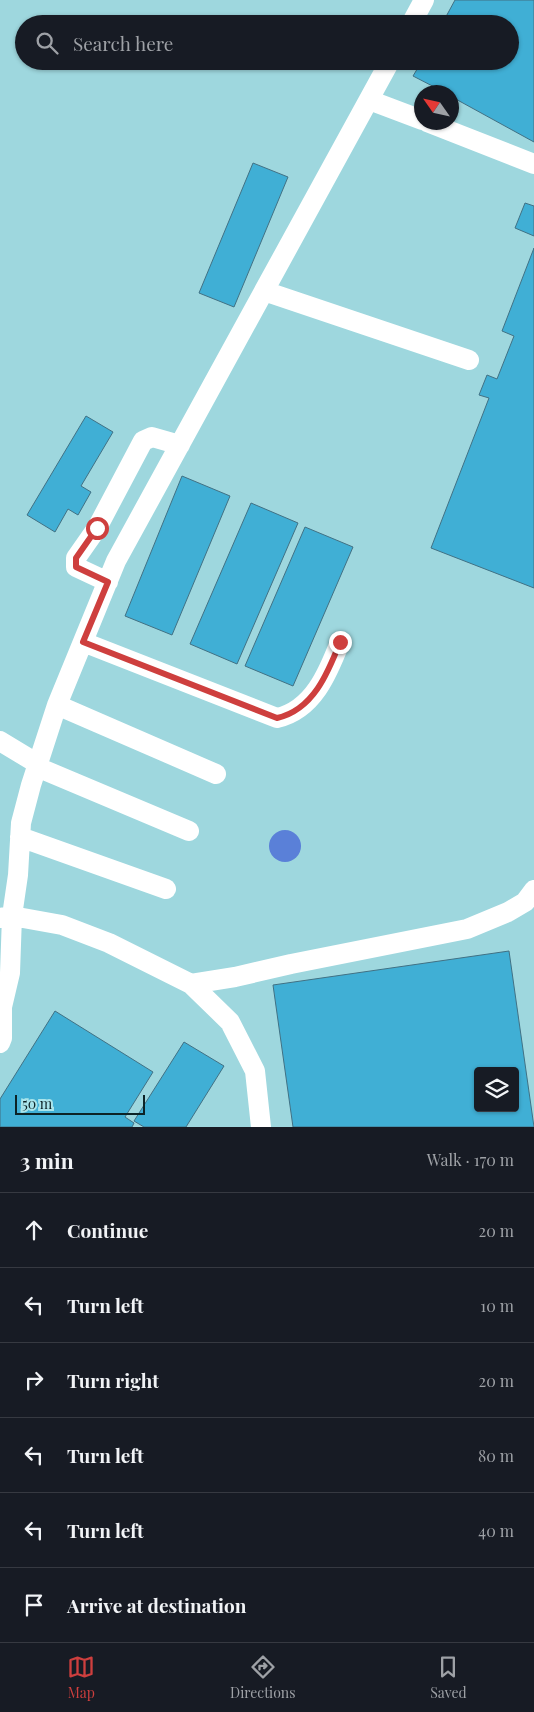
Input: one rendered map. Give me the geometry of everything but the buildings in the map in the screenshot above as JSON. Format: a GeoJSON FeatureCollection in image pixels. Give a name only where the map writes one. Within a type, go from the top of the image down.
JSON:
{"type":"FeatureCollection","features":[{"type":"Feature","properties":{"kind":"lane"},"geometry":{"type":"LineString","coordinates":[[416,15],[424,0]]}},
{"type":"Feature","properties":{"kind":"lane"},"geometry":{"type":"LineString","coordinates":[[0,1043],[2,1038],[1,1008],[10,973],[6,917],[18,875],[20,823],[57,705],[116,561],[385,70]]}},
{"type":"Feature","properties":{"kind":"lane"},"geometry":{"type":"LineString","coordinates":[[369,100],[414,117]]}},
{"type":"Feature","properties":{"kind":"lane"},"geometry":{"type":"LineString","coordinates":[[440,130],[464,144],[506,160],[534,164]]}},
{"type":"Feature","properties":{"kind":"lane"},"geometry":{"type":"LineString","coordinates":[[264,291],[469,360]]}},
{"type":"Feature","properties":{"kind":"lane"},"geometry":{"type":"LineString","coordinates":[[108,582],[76,567],[76,558],[97,528],[143,441],[152,437],[180,445]]}},
{"type":"Feature","properties":{"kind":"lane"},"geometry":{"type":"LineString","coordinates":[[83,642],[277,718],[287,715],[302,705],[322,685],[340,642]]}},
{"type":"Feature","properties":{"kind":"lane"},"geometry":{"type":"LineString","coordinates":[[57,705],[216,774]]}},
{"type":"Feature","properties":{"kind":"lane"},"geometry":{"type":"LineString","coordinates":[[0,740],[37,766],[189,831]]}},
{"type":"Feature","properties":{"kind":"lane"},"geometry":{"type":"LineString","coordinates":[[20,837],[166,889]]}},
{"type":"Feature","properties":{"kind":"lane"},"geometry":{"type":"LineString","coordinates":[[191,984],[235,977],[467,929],[508,912],[525,902],[534,890]]}},
{"type":"Feature","properties":{"kind":"lane"},"geometry":{"type":"LineString","coordinates":[[6,917],[62,925],[109,943],[191,984],[230,1022],[255,1071],[261,1127]]}},
{"type":"Feature","properties":{"kind":"water"},"geometry":{"type":"Polygon","coordinates":[[[285,830],[291,831],[296,835],[300,840],[300,852],[296,857],[291,861],[285,862],[279,861],[274,857],[270,852],[269,846],[270,840],[274,835],[279,831],[285,830]]]}},
{"type":"Feature","properties":{"kind":"route"},"geometry":{"type":"LineString","coordinates":[[97,528],[76,558],[76,567],[108,582],[83,642],[277,718],[287,715],[302,705],[322,685],[340,642]]}}]}
